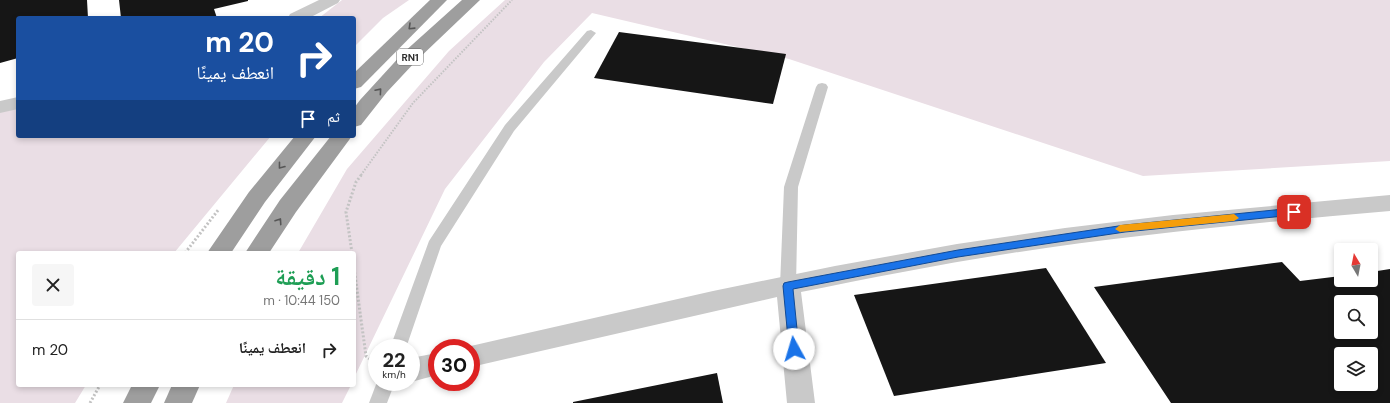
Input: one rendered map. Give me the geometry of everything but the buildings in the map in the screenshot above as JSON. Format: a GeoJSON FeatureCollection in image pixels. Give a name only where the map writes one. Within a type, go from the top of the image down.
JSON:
{"type":"FeatureCollection","features":[{"type":"Feature","properties":{"kind":"highway","name":"RN1"},"geometry":{"type":"LineString","coordinates":[[356,81],[439,0]]}},
{"type":"Feature","properties":{"kind":"highway","name":"RN1"},"geometry":{"type":"LineString","coordinates":[[356,119],[395,72],[452,16],[472,0]]}},
{"type":"Feature","properties":{"kind":"highway"},"geometry":{"type":"LineString","coordinates":[[220,251],[257,197],[304,138]]}},
{"type":"Feature","properties":{"kind":"highway"},"geometry":{"type":"LineString","coordinates":[[258,251],[288,206],[340,138]]}},
{"type":"Feature","properties":{"kind":"highway"},"geometry":{"type":"LineString","coordinates":[[138,403],[145,387]]}},
{"type":"Feature","properties":{"kind":"highway"},"geometry":{"type":"LineString","coordinates":[[178,403],[185,387]]}},
{"type":"Feature","properties":{"kind":"street"},"geometry":{"type":"LineString","coordinates":[[300,16],[332,0]]}},
{"type":"Feature","properties":{"kind":"street"},"geometry":{"type":"LineString","coordinates":[[0,107],[16,103]]}},
{"type":"Feature","properties":{"kind":"street"},"geometry":{"type":"LineString","coordinates":[[480,354],[788,286],[958,253],[1125,228],[1390,203]]}},
{"type":"Feature","properties":{"kind":"street"},"geometry":{"type":"LineString","coordinates":[[788,286],[801,403]]}},
{"type":"Feature","properties":{"kind":"lane"},"geometry":{"type":"LineString","coordinates":[[401,339],[434,245],[509,128],[591,32]]}},
{"type":"Feature","properties":{"kind":"lane"},"geometry":{"type":"LineString","coordinates":[[788,286],[791,187],[822,87]]}},
{"type":"Feature","properties":{"kind":"lane"},"geometry":{"type":"LineString","coordinates":[[378,403],[383,391]]}},
{"type":"Feature","properties":{"kind":"path"},"geometry":{"type":"LineString","coordinates":[[352,251],[346,212],[356,182],[413,103],[512,0]]}},
{"type":"Feature","properties":{"kind":"path"},"geometry":{"type":"LineString","coordinates":[[356,283],[366,356],[368,358]]}},
{"type":"Feature","properties":{"kind":"path"},"geometry":{"type":"LineString","coordinates":[[90,403],[99,387]]}},
{"type":"Feature","properties":{"kind":"shaded area"},"geometry":{"type":"Polygon","coordinates":[[[342,0],[409,0],[383,18],[356,45],[356,16],[322,16],[342,0]]]}},
{"type":"Feature","properties":{"kind":"shaded area"},"geometry":{"type":"Polygon","coordinates":[[[505,0],[1390,0],[1390,161],[1143,176],[789,59],[592,13],[544,62],[445,189],[373,339],[368,339],[368,349],[356,374],[356,251],[299,251],[347,169],[449,51],[505,0]]]}},
{"type":"Feature","properties":{"kind":"shaded area"},"geometry":{"type":"Polygon","coordinates":[[[16,105],[16,138],[269,138],[176,251],[16,251],[16,387],[85,387],[75,403],[0,403],[0,109],[16,105]]]}},
{"type":"Feature","properties":{"kind":"shaded area"},"geometry":{"type":"Polygon","coordinates":[[[233,387],[350,387],[342,403],[226,403],[233,387]]]}},
{"type":"Feature","properties":{"kind":"slow traffic"},"geometry":{"type":"LineString","coordinates":[[1120,229],[1234,218]]}},
{"type":"Feature","properties":{"kind":"route"},"geometry":{"type":"LineString","coordinates":[[794,349],[788,286],[958,253],[1125,228],[1294,212]]}}]}
